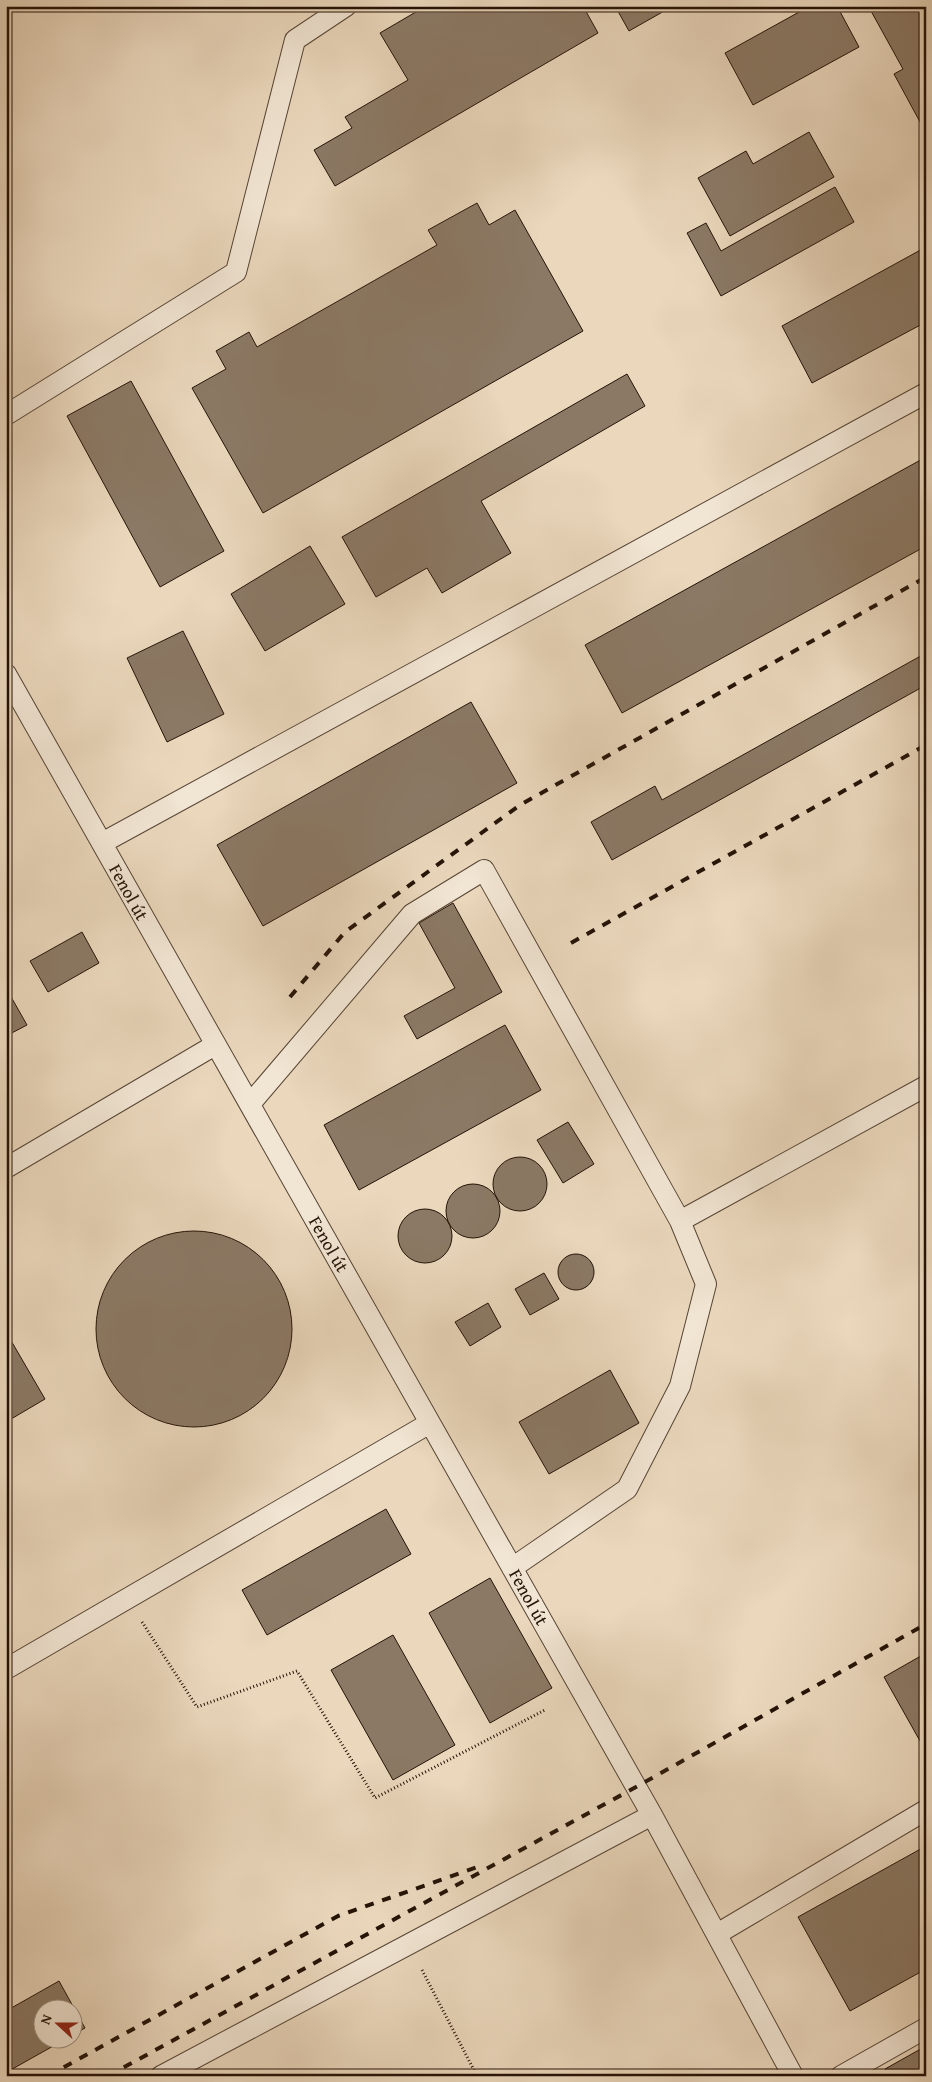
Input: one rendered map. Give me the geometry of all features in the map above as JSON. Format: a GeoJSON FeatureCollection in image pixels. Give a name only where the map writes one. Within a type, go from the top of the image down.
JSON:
{"type":"FeatureCollection","features":[{"type":"Feature","properties":{"kind":"lane"},"geometry":{"type":"LineString","coordinates":[[6,415],[236,272],[295,40],[346,6]]}},
{"type":"Feature","properties":{"kind":"lane"},"geometry":{"type":"LineString","coordinates":[[102,843],[926,392]]}},
{"type":"Feature","properties":{"kind":"lane","name":"Fenol út"},"geometry":{"type":"LineString","coordinates":[[8,682],[102,843],[652,1815],[793,2076]]}},
{"type":"Feature","properties":{"kind":"lane"},"geometry":{"type":"LineString","coordinates":[[250,1104],[412,914],[484,870],[680,1221],[706,1284],[680,1386],[628,1489],[512,1568]]}},
{"type":"Feature","properties":{"kind":"lane"},"geometry":{"type":"LineString","coordinates":[[6,1168],[215,1045]]}},
{"type":"Feature","properties":{"kind":"lane"},"geometry":{"type":"LineString","coordinates":[[680,1221],[926,1086]]}},
{"type":"Feature","properties":{"kind":"lane"},"geometry":{"type":"LineString","coordinates":[[6,1669],[430,1423]]}},
{"type":"Feature","properties":{"kind":"lane"},"geometry":{"type":"LineString","coordinates":[[717,1934],[926,1810]]}},
{"type":"Feature","properties":{"kind":"lane"},"geometry":{"type":"LineString","coordinates":[[160,2076],[652,1815]]}},
{"type":"Feature","properties":{"kind":"lane"},"geometry":{"type":"LineString","coordinates":[[841,2076],[926,2028]]}},
{"type":"Feature","properties":{"kind":"path"},"geometry":{"type":"LineString","coordinates":[[127,1598],[197,1707],[297,1670],[375,1798],[545,1710]]}},
{"type":"Feature","properties":{"kind":"path"},"geometry":{"type":"LineString","coordinates":[[408,1944],[477,2076]]}},
{"type":"Feature","properties":{"kind":"building"},"geometry":{"type":"Polygon","coordinates":[[[426,6],[583,6],[598,33],[335,186],[314,150],[352,128],[345,117],[408,80],[380,33],[426,6]]]}},
{"type":"Feature","properties":{"kind":"building"},"geometry":{"type":"Polygon","coordinates":[[[615,6],[673,6],[629,31],[615,6]]]}},
{"type":"Feature","properties":{"kind":"building"},"geometry":{"type":"Polygon","coordinates":[[[810,6],[837,6],[859,47],[753,105],[725,53],[810,6]]]}},
{"type":"Feature","properties":{"kind":"building"},"geometry":{"type":"Polygon","coordinates":[[[880,6],[926,6],[926,133],[894,74],[903,69],[871,11],[880,6]]]}},
{"type":"Feature","properties":{"kind":"building"},"geometry":{"type":"Polygon","coordinates":[[[809,132],[834,177],[730,236],[698,178],[746,151],[753,164],[809,132]]]}},
{"type":"Feature","properties":{"kind":"building"},"geometry":{"type":"Polygon","coordinates":[[[835,187],[854,222],[721,296],[687,233],[706,223],[721,251],[835,187]]]}},
{"type":"Feature","properties":{"kind":"building"},"geometry":{"type":"Polygon","coordinates":[[[477,203],[489,225],[515,210],[583,331],[263,513],[192,388],[226,369],[216,351],[249,332],[257,347],[437,245],[428,230],[477,203]]]}},
{"type":"Feature","properties":{"kind":"building"},"geometry":{"type":"Polygon","coordinates":[[[926,247],[926,322],[812,383],[782,326],[926,247]]]}},
{"type":"Feature","properties":{"kind":"building"},"geometry":{"type":"Polygon","coordinates":[[[627,374],[645,406],[481,501],[511,553],[442,593],[427,568],[376,597],[342,537],[627,374]]]}},
{"type":"Feature","properties":{"kind":"building"},"geometry":{"type":"Polygon","coordinates":[[[131,381],[224,551],[160,587],[67,416],[131,381]]]}},
{"type":"Feature","properties":{"kind":"building"},"geometry":{"type":"Polygon","coordinates":[[[926,457],[926,546],[622,713],[585,645],[926,457]]]}},
{"type":"Feature","properties":{"kind":"building"},"geometry":{"type":"Polygon","coordinates":[[[310,546],[345,604],[265,651],[231,594],[310,546]]]}},
{"type":"Feature","properties":{"kind":"building"},"geometry":{"type":"Polygon","coordinates":[[[183,631],[224,714],[167,742],[127,658],[183,631]]]}},
{"type":"Feature","properties":{"kind":"building"},"geometry":{"type":"Polygon","coordinates":[[[926,653],[926,685],[612,860],[591,822],[655,786],[662,800],[926,653]]]}},
{"type":"Feature","properties":{"kind":"building"},"geometry":{"type":"Polygon","coordinates":[[[471,702],[517,783],[263,926],[217,845],[471,702]]]}},
{"type":"Feature","properties":{"kind":"building"},"geometry":{"type":"Polygon","coordinates":[[[453,903],[502,992],[417,1039],[404,1016],[455,988],[419,923],[453,903]]]}},
{"type":"Feature","properties":{"kind":"building"},"geometry":{"type":"Polygon","coordinates":[[[82,932],[99,963],[48,992],[30,961],[82,932]]]}},
{"type":"Feature","properties":{"kind":"building"},"geometry":{"type":"Polygon","coordinates":[[[6,988],[27,1025],[6,1036],[6,988]]]}},
{"type":"Feature","properties":{"kind":"building"},"geometry":{"type":"Polygon","coordinates":[[[505,1025],[541,1090],[359,1190],[324,1125],[505,1025]]]}},
{"type":"Feature","properties":{"kind":"building"},"geometry":{"type":"Polygon","coordinates":[[[568,1122],[594,1164],[563,1183],[537,1140],[568,1122]]]}},
{"type":"Feature","properties":{"kind":"building"},"geometry":{"type":"Polygon","coordinates":[[[520,1157],[530,1159],[539,1165],[545,1174],[547,1184],[545,1194],[539,1203],[530,1209],[520,1211],[510,1209],[501,1203],[495,1194],[493,1184],[495,1174],[501,1165],[510,1159],[520,1157]]]}},
{"type":"Feature","properties":{"kind":"building"},"geometry":{"type":"Polygon","coordinates":[[[473,1184],[483,1186],[492,1192],[498,1201],[500,1211],[498,1221],[492,1230],[483,1236],[473,1238],[463,1236],[454,1230],[448,1221],[446,1211],[448,1201],[454,1192],[463,1186],[473,1184]]]}},
{"type":"Feature","properties":{"kind":"building"},"geometry":{"type":"Polygon","coordinates":[[[425,1209],[435,1211],[444,1217],[450,1226],[452,1236],[450,1246],[444,1255],[435,1261],[425,1263],[415,1261],[406,1255],[400,1246],[398,1236],[400,1226],[406,1217],[415,1211],[425,1209]]]}},
{"type":"Feature","properties":{"kind":"building"},"geometry":{"type":"Polygon","coordinates":[[[204,1231],[232,1238],[249,1247],[264,1259],[276,1274],[285,1291],[291,1310],[291,1348],[285,1367],[276,1384],[264,1399],[249,1411],[232,1420],[213,1426],[184,1427],[156,1420],[139,1411],[124,1399],[112,1384],[103,1367],[97,1348],[96,1319],[103,1291],[112,1274],[124,1259],[139,1247],[156,1238],[175,1232],[204,1231]]]}},
{"type":"Feature","properties":{"kind":"building"},"geometry":{"type":"Polygon","coordinates":[[[576,1254],[583,1255],[589,1259],[593,1265],[593,1279],[589,1285],[583,1289],[576,1290],[569,1289],[563,1285],[559,1279],[558,1272],[559,1265],[563,1259],[569,1255],[576,1254]]]}},
{"type":"Feature","properties":{"kind":"building"},"geometry":{"type":"Polygon","coordinates":[[[544,1273],[559,1299],[530,1315],[515,1289],[544,1273]]]}},
{"type":"Feature","properties":{"kind":"building"},"geometry":{"type":"Polygon","coordinates":[[[488,1303],[501,1327],[470,1346],[455,1322],[488,1303]]]}},
{"type":"Feature","properties":{"kind":"building"},"geometry":{"type":"Polygon","coordinates":[[[6,1332],[45,1399],[6,1422],[6,1332]]]}},
{"type":"Feature","properties":{"kind":"building"},"geometry":{"type":"Polygon","coordinates":[[[610,1370],[639,1423],[549,1474],[519,1422],[610,1370]]]}},
{"type":"Feature","properties":{"kind":"building"},"geometry":{"type":"Polygon","coordinates":[[[386,1509],[411,1554],[267,1635],[242,1590],[386,1509]]]}},
{"type":"Feature","properties":{"kind":"building"},"geometry":{"type":"Polygon","coordinates":[[[490,1578],[552,1688],[490,1723],[429,1613],[490,1578]]]}},
{"type":"Feature","properties":{"kind":"building"},"geometry":{"type":"Polygon","coordinates":[[[393,1635],[455,1745],[393,1780],[331,1670],[393,1635]]]}},
{"type":"Feature","properties":{"kind":"building"},"geometry":{"type":"Polygon","coordinates":[[[926,1653],[926,1739],[920,1741],[884,1677],[926,1653]]]}},
{"type":"Feature","properties":{"kind":"building"},"geometry":{"type":"Polygon","coordinates":[[[926,1846],[926,1969],[850,2011],[798,1917],[926,1846]]]}},
{"type":"Feature","properties":{"kind":"building"},"geometry":{"type":"Polygon","coordinates":[[[59,1981],[70,2000],[32,2000],[32,2050],[46,2050],[7,2072],[6,2011],[59,1981]]]}},
{"type":"Feature","properties":{"kind":"building"},"geometry":{"type":"Polygon","coordinates":[[[926,2046],[926,2076],[889,2076],[885,2069],[926,2046]]]}},
{"type":"Feature","properties":{"kind":"railway"},"geometry":{"type":"LineString","coordinates":[[290,997],[345,932],[520,805],[926,577]]}},
{"type":"Feature","properties":{"kind":"railway"},"geometry":{"type":"LineString","coordinates":[[571,943],[926,745]]}},
{"type":"Feature","properties":{"kind":"railway"},"geometry":{"type":"LineString","coordinates":[[108,2076],[636,1787],[926,1624]]}},
{"type":"Feature","properties":{"kind":"railway"},"geometry":{"type":"LineString","coordinates":[[48,2076],[338,1916],[483,1865]]}}]}
